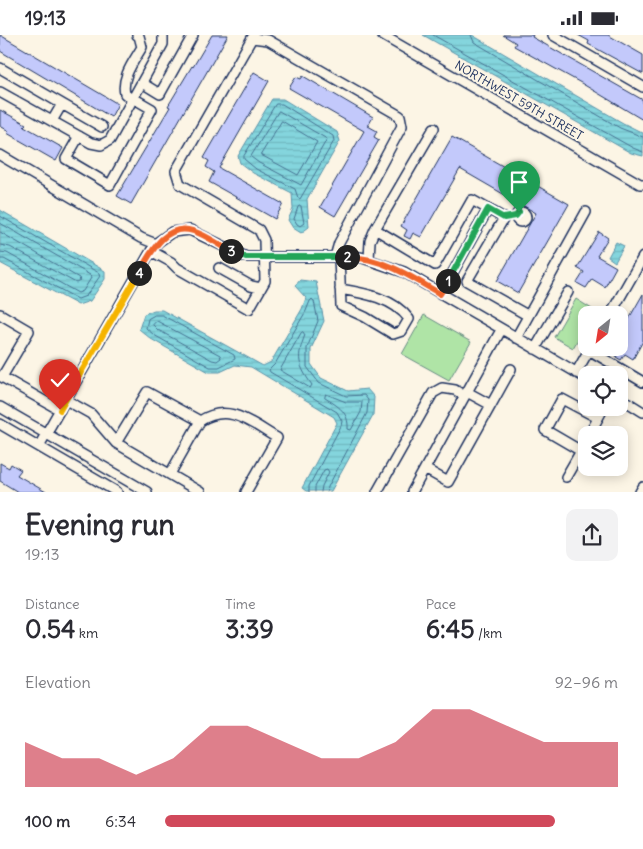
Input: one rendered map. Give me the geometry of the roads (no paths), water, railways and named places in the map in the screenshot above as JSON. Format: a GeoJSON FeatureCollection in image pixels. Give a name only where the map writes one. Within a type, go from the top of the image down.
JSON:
{"type":"FeatureCollection","features":[{"type":"Feature","properties":{"kind":"street"},"geometry":{"type":"LineString","coordinates":[[79,136],[66,159],[110,185],[152,109],[125,94],[123,85],[142,47],[140,36],[137,35]]}},
{"type":"Feature","properties":{"kind":"street"},"geometry":{"type":"LineString","coordinates":[[0,92],[91,143],[102,145],[110,141],[163,44],[163,35]]}},
{"type":"Feature","properties":{"kind":"street"},"geometry":{"type":"LineString","coordinates":[[142,83],[160,94],[193,35]]}},
{"type":"Feature","properties":{"kind":"street","name":"NORTHWEST 59TH STREET"},"geometry":{"type":"LineString","coordinates":[[382,35],[643,184]]}},
{"type":"Feature","properties":{"kind":"street"},"geometry":{"type":"LineString","coordinates":[[554,35],[643,87]]}},
{"type":"Feature","properties":{"kind":"street"},"geometry":{"type":"LineString","coordinates":[[0,155],[141,238],[177,268],[249,309],[264,281],[264,240],[259,230],[180,184],[176,171],[252,38],[268,40],[400,116],[402,127],[339,243],[337,257],[341,306],[365,317],[393,334],[402,331],[409,319],[392,305],[368,294],[340,289]]}},
{"type":"Feature","properties":{"kind":"street"},"geometry":{"type":"LineString","coordinates":[[0,68],[102,127]]}},
{"type":"Feature","properties":{"kind":"street"},"geometry":{"type":"LineString","coordinates":[[52,121],[62,104]]}},
{"type":"Feature","properties":{"kind":"street"},"geometry":{"type":"LineString","coordinates":[[369,259],[370,241],[375,229],[434,128]]}},
{"type":"Feature","properties":{"kind":"street"},"geometry":{"type":"LineString","coordinates":[[375,229],[435,265],[472,200],[504,218],[516,216]]}},
{"type":"Feature","properties":{"kind":"street"},"geometry":{"type":"LineString","coordinates":[[440,294],[488,209]]}},
{"type":"Feature","properties":{"kind":"street"},"geometry":{"type":"LineString","coordinates":[[516,338],[527,315],[586,212]]}},
{"type":"Feature","properties":{"kind":"street"},"geometry":{"type":"LineString","coordinates":[[504,218],[467,281],[527,315]]}},
{"type":"Feature","properties":{"kind":"street"},"geometry":{"type":"LineString","coordinates":[[39,446],[154,247],[172,232],[190,230],[246,257],[360,257],[369,259],[404,272],[576,373],[586,356]]}},
{"type":"Feature","properties":{"kind":"street"},"geometry":{"type":"LineString","coordinates":[[615,306],[643,257]]}},
{"type":"Feature","properties":{"kind":"street"},"geometry":{"type":"LineString","coordinates":[[219,268],[251,286],[261,287]]}},
{"type":"Feature","properties":{"kind":"street"},"geometry":{"type":"LineString","coordinates":[[535,349],[568,293]]}},
{"type":"Feature","properties":{"kind":"street"},"geometry":{"type":"LineString","coordinates":[[0,314],[29,331],[1,376],[60,410]]}},
{"type":"Feature","properties":{"kind":"street"},"geometry":{"type":"LineString","coordinates":[[415,491],[425,469],[501,330]]}},
{"type":"Feature","properties":{"kind":"street"},"geometry":{"type":"LineString","coordinates":[[601,356],[643,382]]}},
{"type":"Feature","properties":{"kind":"street"},"geometry":{"type":"LineString","coordinates":[[425,469],[448,482],[512,369]]}},
{"type":"Feature","properties":{"kind":"street"},"geometry":{"type":"LineString","coordinates":[[377,491],[433,393],[442,387],[466,394],[491,405]]}},
{"type":"Feature","properties":{"kind":"street"},"geometry":{"type":"LineString","coordinates":[[116,443],[147,392],[200,421]]}},
{"type":"Feature","properties":{"kind":"street"},"geometry":{"type":"LineString","coordinates":[[66,399],[91,414],[116,443],[200,491]]}},
{"type":"Feature","properties":{"kind":"street"},"geometry":{"type":"LineString","coordinates":[[578,449],[545,430],[562,399],[598,419]]}},
{"type":"Feature","properties":{"kind":"street"},"geometry":{"type":"LineString","coordinates":[[628,403],[643,412]]}},
{"type":"Feature","properties":{"kind":"street"},"geometry":{"type":"LineString","coordinates":[[0,407],[147,491]]}},
{"type":"Feature","properties":{"kind":"street"},"geometry":{"type":"LineString","coordinates":[[170,474],[200,421],[207,416],[221,413],[234,414],[277,438],[246,491]]}},
{"type":"Feature","properties":{"kind":"street"},"geometry":{"type":"LineString","coordinates":[[594,426],[600,416]]}},
{"type":"Feature","properties":{"kind":"street"},"geometry":{"type":"LineString","coordinates":[[0,424],[117,491]]}},
{"type":"Feature","properties":{"kind":"street"},"geometry":{"type":"LineString","coordinates":[[566,477],[578,456]]}},
{"type":"Feature","properties":{"kind":"street"},"geometry":{"type":"LineString","coordinates":[[640,491],[643,487]]}},
{"type":"Feature","properties":{"kind":"water"},"geometry":{"type":"Polygon","coordinates":[[[423,35],[472,35],[643,133],[643,156],[631,153],[423,35]]]}},
{"type":"Feature","properties":{"kind":"water"},"geometry":{"type":"Polygon","coordinates":[[[272,99],[283,99],[337,132],[340,141],[307,199],[309,227],[301,233],[293,228],[288,220],[293,209],[292,193],[253,173],[240,163],[238,156],[272,99]]]}},
{"type":"Feature","properties":{"kind":"water"},"geometry":{"type":"Polygon","coordinates":[[[0,210],[105,271],[105,279],[90,301],[78,305],[0,263],[0,210]]]}},
{"type":"Feature","properties":{"kind":"water"},"geometry":{"type":"Polygon","coordinates":[[[616,242],[624,246],[615,262],[608,257],[616,242]]]}},
{"type":"Feature","properties":{"kind":"water"},"geometry":{"type":"Polygon","coordinates":[[[300,280],[316,282],[324,321],[311,349],[311,364],[321,378],[348,391],[367,389],[374,397],[373,415],[331,491],[306,491],[302,488],[337,423],[334,417],[251,367],[235,365],[220,372],[209,372],[151,339],[139,329],[144,314],[154,310],[162,310],[263,366],[271,362],[302,309],[306,298],[295,286],[300,280]]]}}]}
